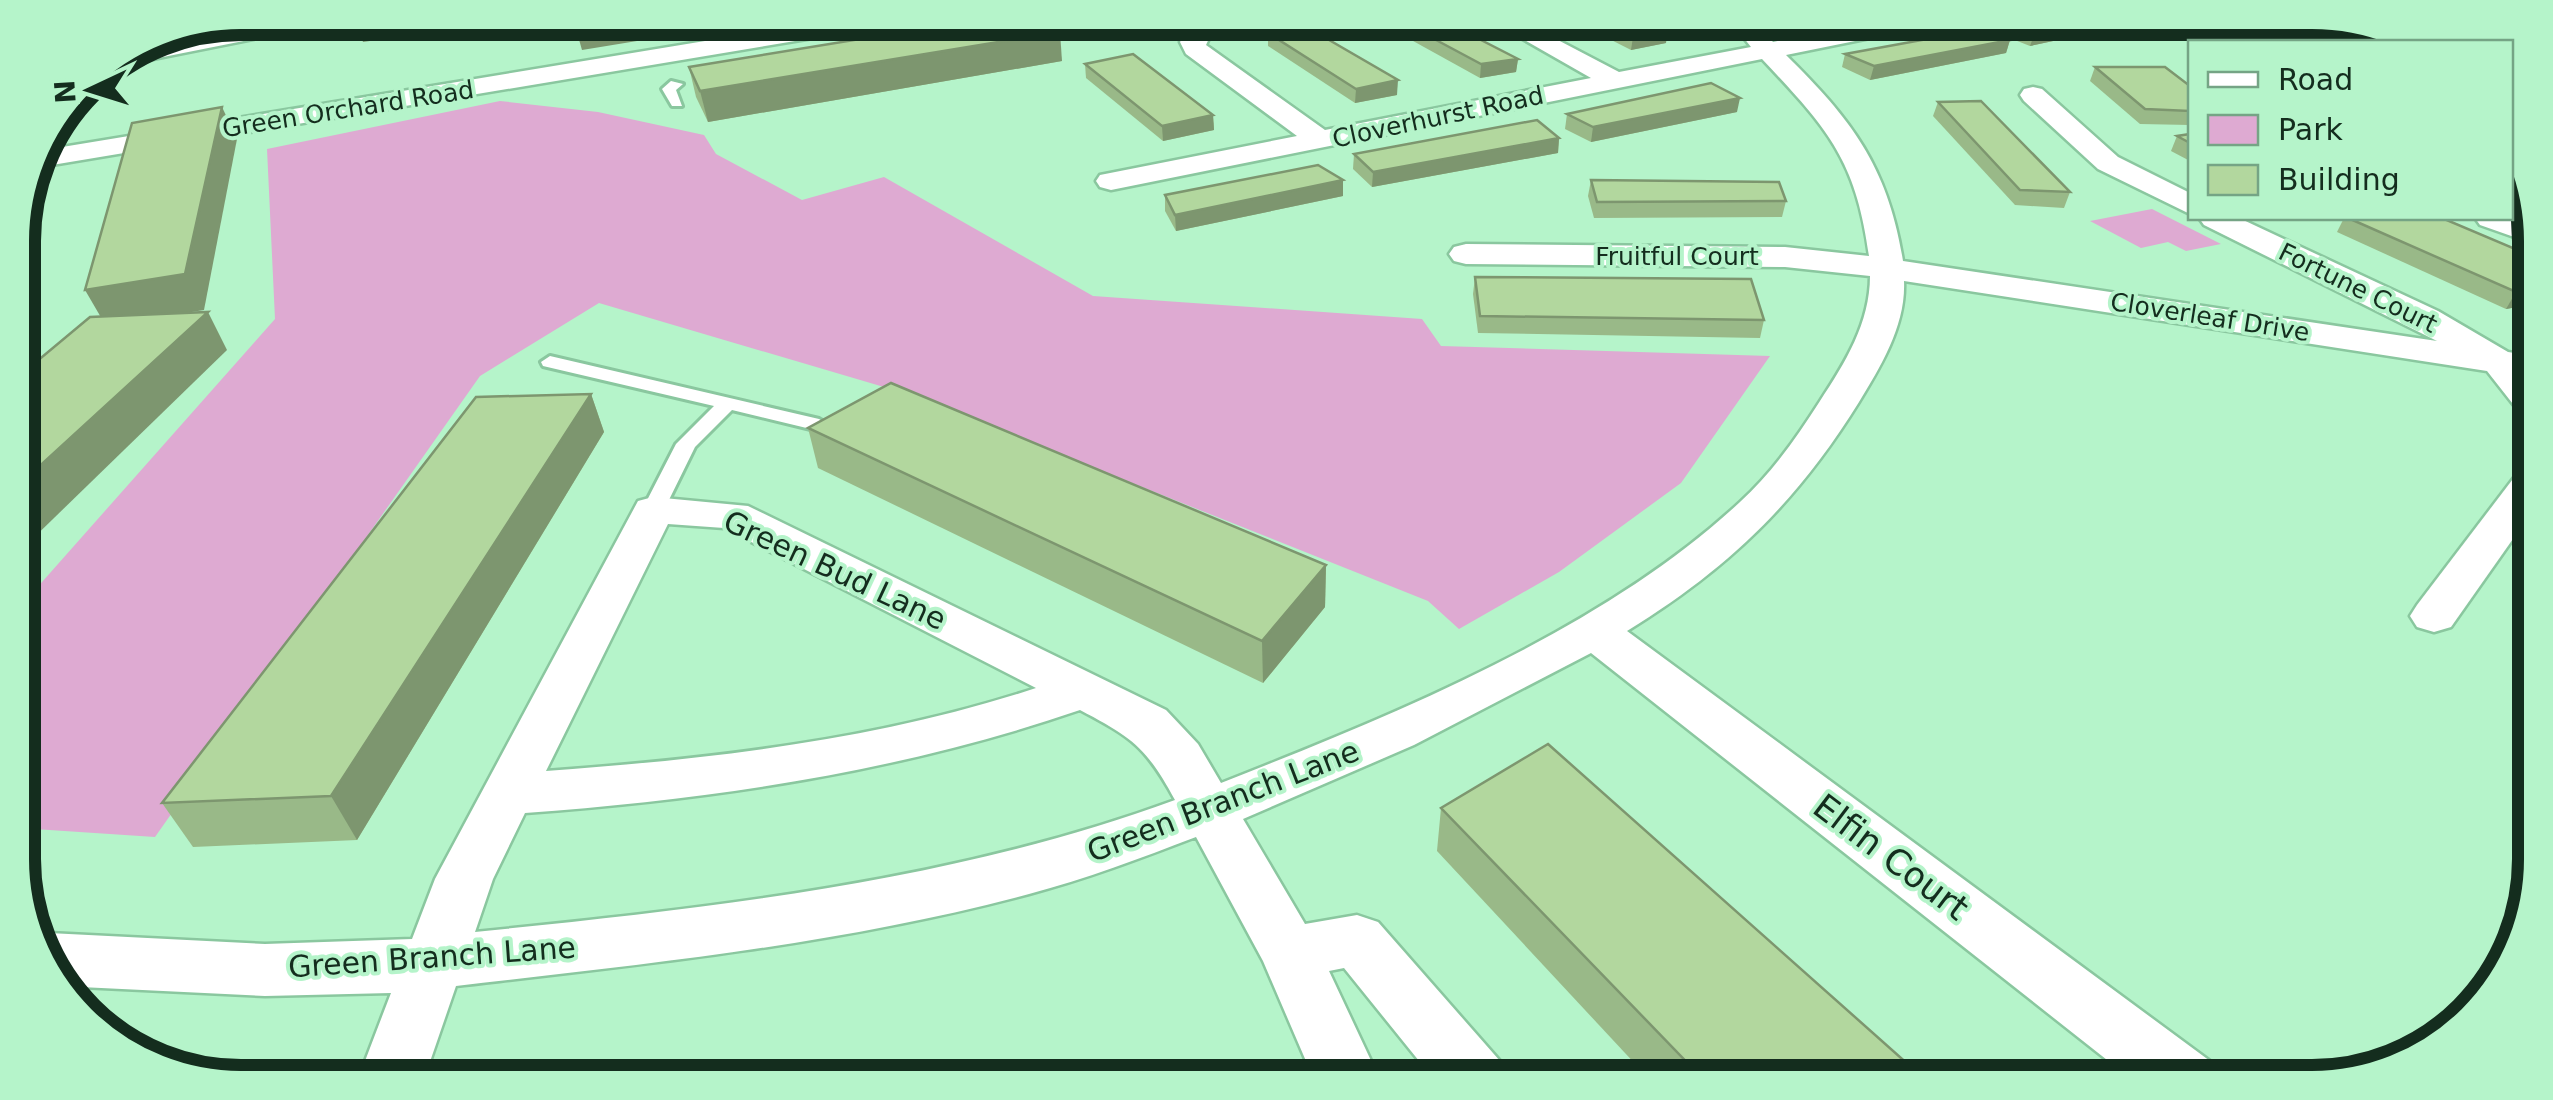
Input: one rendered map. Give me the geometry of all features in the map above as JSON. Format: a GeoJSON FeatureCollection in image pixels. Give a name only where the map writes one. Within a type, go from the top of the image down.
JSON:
{"type":"FeatureCollection","features":[{"type":"Feature","properties":{"kind":"street","name":"Green Orchard Road"},"geometry":{"type":"LineString","coordinates":[[53,157],[796,35]]}},
{"type":"Feature","properties":{"kind":"street"},"geometry":{"type":"LineString","coordinates":[[1197,35],[1192,42],[1195,49],[1322,141]]}},
{"type":"Feature","properties":{"kind":"street"},"geometry":{"type":"LineString","coordinates":[[1527,35],[1616,81]]}},
{"type":"Feature","properties":{"kind":"street","name":"Cloverhurst Road"},"geometry":{"type":"LineString","coordinates":[[1111,181],[1616,81],[1752,35]]}},
{"type":"Feature","properties":{"kind":"street","name":"Green Branch Lane"},"geometry":{"type":"LineString","coordinates":[[62,960],[180,968],[340,970],[432,962],[681,936],[869,903],[1054,864],[1208,810],[1383,741],[1596,632],[1736,532],[1800,465],[1854,378],[1887,307],[1887,268],[1868,188],[1848,138],[1752,35]]}},
{"type":"Feature","properties":{"kind":"street"},"geometry":{"type":"LineString","coordinates":[[659,58],[682,89]]}},
{"type":"Feature","properties":{"kind":"street"},"geometry":{"type":"LineString","coordinates":[[2033,95],[2108,163],[2188,205]]}},
{"type":"Feature","properties":{"kind":"street","name":"Fortune Court"},"geometry":{"type":"LineString","coordinates":[[2219,220],[2517,364]]}},
{"type":"Feature","properties":{"kind":"street","name":"Fruitful Court"},"geometry":{"type":"LineString","coordinates":[[1466,254],[1785,257],[1887,268]]}},
{"type":"Feature","properties":{"kind":"street","name":"Cloverleaf Drive"},"geometry":{"type":"LineString","coordinates":[[1887,268],[2517,364]]}},
{"type":"Feature","properties":{"kind":"street"},"geometry":{"type":"LineString","coordinates":[[2434,616],[2518,502]]}},
{"type":"Feature","properties":{"kind":"street"},"geometry":{"type":"LineString","coordinates":[[396,1065],[464,879],[653,510]]}},
{"type":"Feature","properties":{"kind":"street","name":"Green Bud Lane"},"geometry":{"type":"LineString","coordinates":[[653,510],[732,515],[1148,723],[1180,758],[1290,952],[1340,1065]]}},
{"type":"Feature","properties":{"kind":"street","name":"Elfin Court"},"geometry":{"type":"LineString","coordinates":[[1596,632],[2164,1065]]}},
{"type":"Feature","properties":{"kind":"street"},"geometry":{"type":"LineString","coordinates":[[508,794],[626,786],[793,764],[1022,713],[1082,691]]}},
{"type":"Feature","properties":{"kind":"street"},"geometry":{"type":"LineString","coordinates":[[1290,952],[1357,940],[1462,1065]]}},
{"type":"Feature","properties":{"kind":"lane"},"geometry":{"type":"LineString","coordinates":[[550,362],[819,425]]}},
{"type":"Feature","properties":{"kind":"lane"},"geometry":{"type":"LineString","coordinates":[[653,510],[686,444],[728,403]]}},
{"type":"Feature","properties":{"kind":"green space"},"geometry":{"type":"Polygon","coordinates":[[[500,101],[598,112],[704,135],[716,154],[802,200],[884,177],[1093,296],[1422,319],[1441,346],[1770,356],[1681,483],[1559,572],[1459,629],[1428,601],[911,395],[599,303],[480,376],[155,837],[35,829],[35,590],[275,319],[267,149],[500,101]]]}},
{"type":"Feature","properties":{"kind":"green space"},"geometry":{"type":"Polygon","coordinates":[[[2152,209],[2221,244],[2186,251],[2168,242],[2141,248],[2090,221],[2152,209]]]}},
{"type":"Feature","properties":{"kind":"building"},"geometry":{"type":"Polygon","coordinates":[[[885,35],[1042,35],[700,91],[689,67],[885,35]]]}},
{"type":"Feature","properties":{"kind":"building"},"geometry":{"type":"Polygon","coordinates":[[[1271,35],[1320,35],[1398,80],[1356,89],[1271,35]]]}},
{"type":"Feature","properties":{"kind":"building"},"geometry":{"type":"Polygon","coordinates":[[[1427,35],[1471,35],[1518,59],[1481,64],[1427,35]]]}},
{"type":"Feature","properties":{"kind":"building"},"geometry":{"type":"Polygon","coordinates":[[[1949,35],[1997,35],[2010,40],[1874,66],[1845,54],[1949,35]]]}},
{"type":"Feature","properties":{"kind":"building"},"geometry":{"type":"Polygon","coordinates":[[[1133,54],[1213,115],[1162,126],[1085,64],[1133,54]]]}},
{"type":"Feature","properties":{"kind":"building"},"geometry":{"type":"Polygon","coordinates":[[[2095,67],[2165,67],[2188,84],[2188,111],[2145,109],[2095,67]]]}},
{"type":"Feature","properties":{"kind":"building"},"geometry":{"type":"Polygon","coordinates":[[[1711,83],[1740,98],[1593,127],[1567,114],[1711,83]]]}},
{"type":"Feature","properties":{"kind":"building"},"geometry":{"type":"Polygon","coordinates":[[[1981,101],[2070,192],[2020,190],[1938,102],[1981,101]]]}},
{"type":"Feature","properties":{"kind":"building"},"geometry":{"type":"Polygon","coordinates":[[[222,107],[185,274],[85,290],[132,123],[222,107]]]}},
{"type":"Feature","properties":{"kind":"building"},"geometry":{"type":"Polygon","coordinates":[[[1537,120],[1559,138],[1373,172],[1354,154],[1537,120]]]}},
{"type":"Feature","properties":{"kind":"building"},"geometry":{"type":"Polygon","coordinates":[[[1318,165],[1343,180],[1175,215],[1165,195],[1318,165]]]}},
{"type":"Feature","properties":{"kind":"building"},"geometry":{"type":"Polygon","coordinates":[[[1591,180],[1779,182],[1786,201],[1597,202],[1591,180]]]}},
{"type":"Feature","properties":{"kind":"building"},"geometry":{"type":"Polygon","coordinates":[[[2353,220],[2447,220],[2518,250],[2516,292],[2353,220]]]}},
{"type":"Feature","properties":{"kind":"building"},"geometry":{"type":"Polygon","coordinates":[[[1475,277],[1751,279],[1764,320],[1480,316],[1475,277]]]}},
{"type":"Feature","properties":{"kind":"building"},"geometry":{"type":"Polygon","coordinates":[[[208,312],[35,470],[35,363],[90,317],[208,312]]]}},
{"type":"Feature","properties":{"kind":"building"},"geometry":{"type":"Polygon","coordinates":[[[891,383],[1326,565],[1262,641],[808,428],[891,383]]]}},
{"type":"Feature","properties":{"kind":"building"},"geometry":{"type":"Polygon","coordinates":[[[591,394],[331,796],[162,803],[476,397],[591,394]]]}},
{"type":"Feature","properties":{"kind":"building"},"geometry":{"type":"Polygon","coordinates":[[[1548,744],[1909,1065],[1690,1065],[1441,808],[1548,744]]]}}]}
